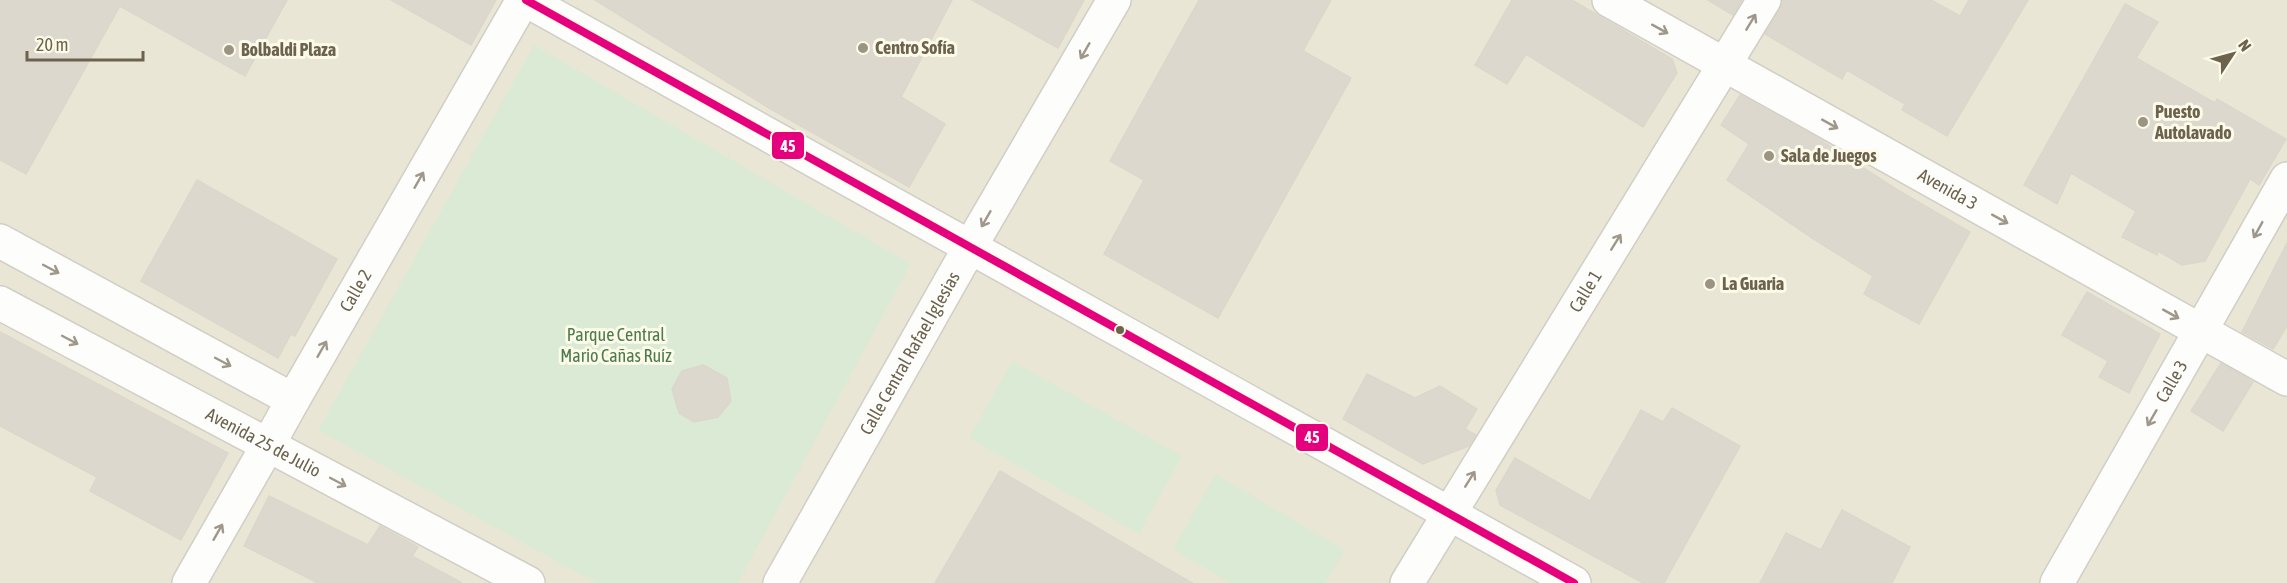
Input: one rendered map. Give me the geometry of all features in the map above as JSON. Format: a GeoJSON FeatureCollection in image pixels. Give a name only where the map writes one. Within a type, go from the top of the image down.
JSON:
{"type":"FeatureCollection","features":[{"type":"Feature","properties":{"kind":"street"},"geometry":{"type":"LineString","coordinates":[[525,0],[1574,583]]}},
{"type":"Feature","properties":{"kind":"street","name":"Calle 2"},"geometry":{"type":"LineString","coordinates":[[189,583],[525,0]]}},
{"type":"Feature","properties":{"kind":"street","name":"Calle Central Rafael Iglesias"},"geometry":{"type":"LineString","coordinates":[[780,583],[970,247],[1114,0]]}},
{"type":"Feature","properties":{"kind":"street","name":"Avenida 3"},"geometry":{"type":"LineString","coordinates":[[1609,0],[2287,379]]}},
{"type":"Feature","properties":{"kind":"street","name":"Calle 1"},"geometry":{"type":"LineString","coordinates":[[1407,583],[1764,0]]}},
{"type":"Feature","properties":{"kind":"street","name":"Calle 3"},"geometry":{"type":"LineString","coordinates":[[2057,583],[2287,179]]}},
{"type":"Feature","properties":{"kind":"street"},"geometry":{"type":"LineString","coordinates":[[0,241],[293,400]]}},
{"type":"Feature","properties":{"kind":"street","name":"Avenida 25 de Julio"},"geometry":{"type":"LineString","coordinates":[[0,303],[528,583]]}},
{"type":"Feature","properties":{"kind":"shaded area"},"geometry":{"type":"Polygon","coordinates":[[[0,0],[2287,0],[2287,583],[0,583],[0,0]]]}},
{"type":"Feature","properties":{"kind":"green space","name":"Parque Central Mario Cañas Ruíz"},"geometry":{"type":"Polygon","coordinates":[[[534,45],[911,264],[738,583],[596,583],[318,430],[534,45]]]}},
{"type":"Feature","properties":{"kind":"green space"},"geometry":{"type":"Polygon","coordinates":[[[1012,361],[1182,456],[1139,534],[969,438],[1012,361]]]}},
{"type":"Feature","properties":{"kind":"green space"},"geometry":{"type":"Polygon","coordinates":[[[1215,474],[1345,550],[1326,583],[1230,583],[1173,549],[1215,474]]]}},
{"type":"Feature","properties":{"kind":"building"},"geometry":{"type":"Polygon","coordinates":[[[0,0],[287,0],[245,76],[120,6],[26,174],[0,160],[0,0]]]}},
{"type":"Feature","properties":{"kind":"building"},"geometry":{"type":"Polygon","coordinates":[[[391,0],[496,0],[471,45],[391,0]]]}},
{"type":"Feature","properties":{"kind":"building"},"geometry":{"type":"Polygon","coordinates":[[[595,0],[952,0],[901,97],[945,124],[909,187],[769,108],[595,0]]]}},
{"type":"Feature","properties":{"kind":"building","name":"Centro Sofía"},"geometry":{"type":"Polygon","coordinates":[[[972,0],[1084,0],[1058,48],[972,0]]]}},
{"type":"Feature","properties":{"kind":"building"},"geometry":{"type":"Polygon","coordinates":[[[1199,0],[1331,0],[1303,51],[1351,78],[1218,318],[1104,254],[1144,180],[1110,161],[1199,0]]]}},
{"type":"Feature","properties":{"kind":"building"},"geometry":{"type":"Polygon","coordinates":[[[1512,0],[1572,0],[1672,59],[1677,73],[1643,127],[1526,54],[1507,84],[1475,65],[1512,0]]]}},
{"type":"Feature","properties":{"kind":"building"},"geometry":{"type":"Polygon","coordinates":[[[1708,0],[1742,0],[1733,15],[1708,0]]]}},
{"type":"Feature","properties":{"kind":"building"},"geometry":{"type":"Polygon","coordinates":[[[1783,0],[1931,0],[1960,16],[1969,0],[2028,0],[1947,136],[1902,110],[1905,104],[1847,70],[1842,79],[1765,34],[1780,10],[1783,0]]]}},
{"type":"Feature","properties":{"kind":"building"},"geometry":{"type":"Polygon","coordinates":[[[2125,4],[2158,22],[2136,58],[2215,103],[2217,99],[2286,139],[2259,185],[2250,179],[2205,261],[2182,265],[2158,251],[2157,255],[2122,237],[2136,211],[2071,173],[2057,204],[2024,185],[2125,4]]]}},
{"type":"Feature","properties":{"kind":"building"},"geometry":{"type":"Polygon","coordinates":[[[1740,95],[1817,138],[1896,189],[1970,232],[1919,324],[1864,294],[1873,276],[1727,180],[1749,144],[1721,125],[1740,95]]]}},
{"type":"Feature","properties":{"kind":"building"},"geometry":{"type":"Polygon","coordinates":[[[197,180],[337,259],[295,336],[291,334],[278,358],[141,281],[197,180]]]}},
{"type":"Feature","properties":{"kind":"building"},"geometry":{"type":"Polygon","coordinates":[[[2287,243],[2287,326],[2273,349],[2242,332],[2287,243]]]}},
{"type":"Feature","properties":{"kind":"building"},"geometry":{"type":"Polygon","coordinates":[[[2087,292],[2160,334],[2129,393],[2099,377],[2108,361],[2062,335],[2087,292]]]}},
{"type":"Feature","properties":{"kind":"building"},"geometry":{"type":"Polygon","coordinates":[[[0,332],[228,453],[181,540],[90,491],[97,477],[0,426],[0,332]]]}},
{"type":"Feature","properties":{"kind":"building"},"geometry":{"type":"Polygon","coordinates":[[[2221,363],[2253,382],[2223,431],[2191,411],[2221,363]]]}},
{"type":"Feature","properties":{"kind":"building"},"geometry":{"type":"Polygon","coordinates":[[[703,365],[727,378],[731,401],[718,417],[694,422],[679,413],[672,389],[682,371],[703,365]]]}},
{"type":"Feature","properties":{"kind":"building"},"geometry":{"type":"Polygon","coordinates":[[[1367,374],[1415,398],[1440,386],[1477,409],[1465,429],[1476,435],[1469,446],[1423,464],[1343,419],[1367,374]]]}},
{"type":"Feature","properties":{"kind":"building"},"geometry":{"type":"Polygon","coordinates":[[[1672,408],[1740,446],[1664,583],[1643,583],[1500,505],[1496,490],[1515,458],[1590,501],[1641,410],[1663,422],[1672,408]]]}},
{"type":"Feature","properties":{"kind":"building"},"geometry":{"type":"Polygon","coordinates":[[[1000,471],[1192,583],[935,583],[1000,471]]]}},
{"type":"Feature","properties":{"kind":"building"},"geometry":{"type":"Polygon","coordinates":[[[269,496],[368,545],[380,526],[418,547],[412,556],[462,583],[318,583],[244,546],[269,496]]]}},
{"type":"Feature","properties":{"kind":"building"},"geometry":{"type":"Polygon","coordinates":[[[1842,510],[1910,547],[1892,583],[1760,583],[1786,533],[1821,550],[1842,510]]]}},
{"type":"Feature","properties":{"kind":"transit line","name":"45"},"geometry":{"type":"LineString","coordinates":[[526,0],[1574,583]]}},
{"type":"Feature","properties":{"kind":"place","name":"Centro Sofía"},"geometry":{"type":"Point","coordinates":[863,48]}},
{"type":"Feature","properties":{"kind":"place","name":"Bolbaldi Plaza"},"geometry":{"type":"Point","coordinates":[229,50]}},
{"type":"Feature","properties":{"kind":"place","name":"Puesto Autolavado"},"geometry":{"type":"Point","coordinates":[2143,122]}},
{"type":"Feature","properties":{"kind":"place","name":"Sala de Juegos"},"geometry":{"type":"Point","coordinates":[1769,156]}},
{"type":"Feature","properties":{"kind":"place","name":"La Guaria"},"geometry":{"type":"Point","coordinates":[1710,284]}}]}
